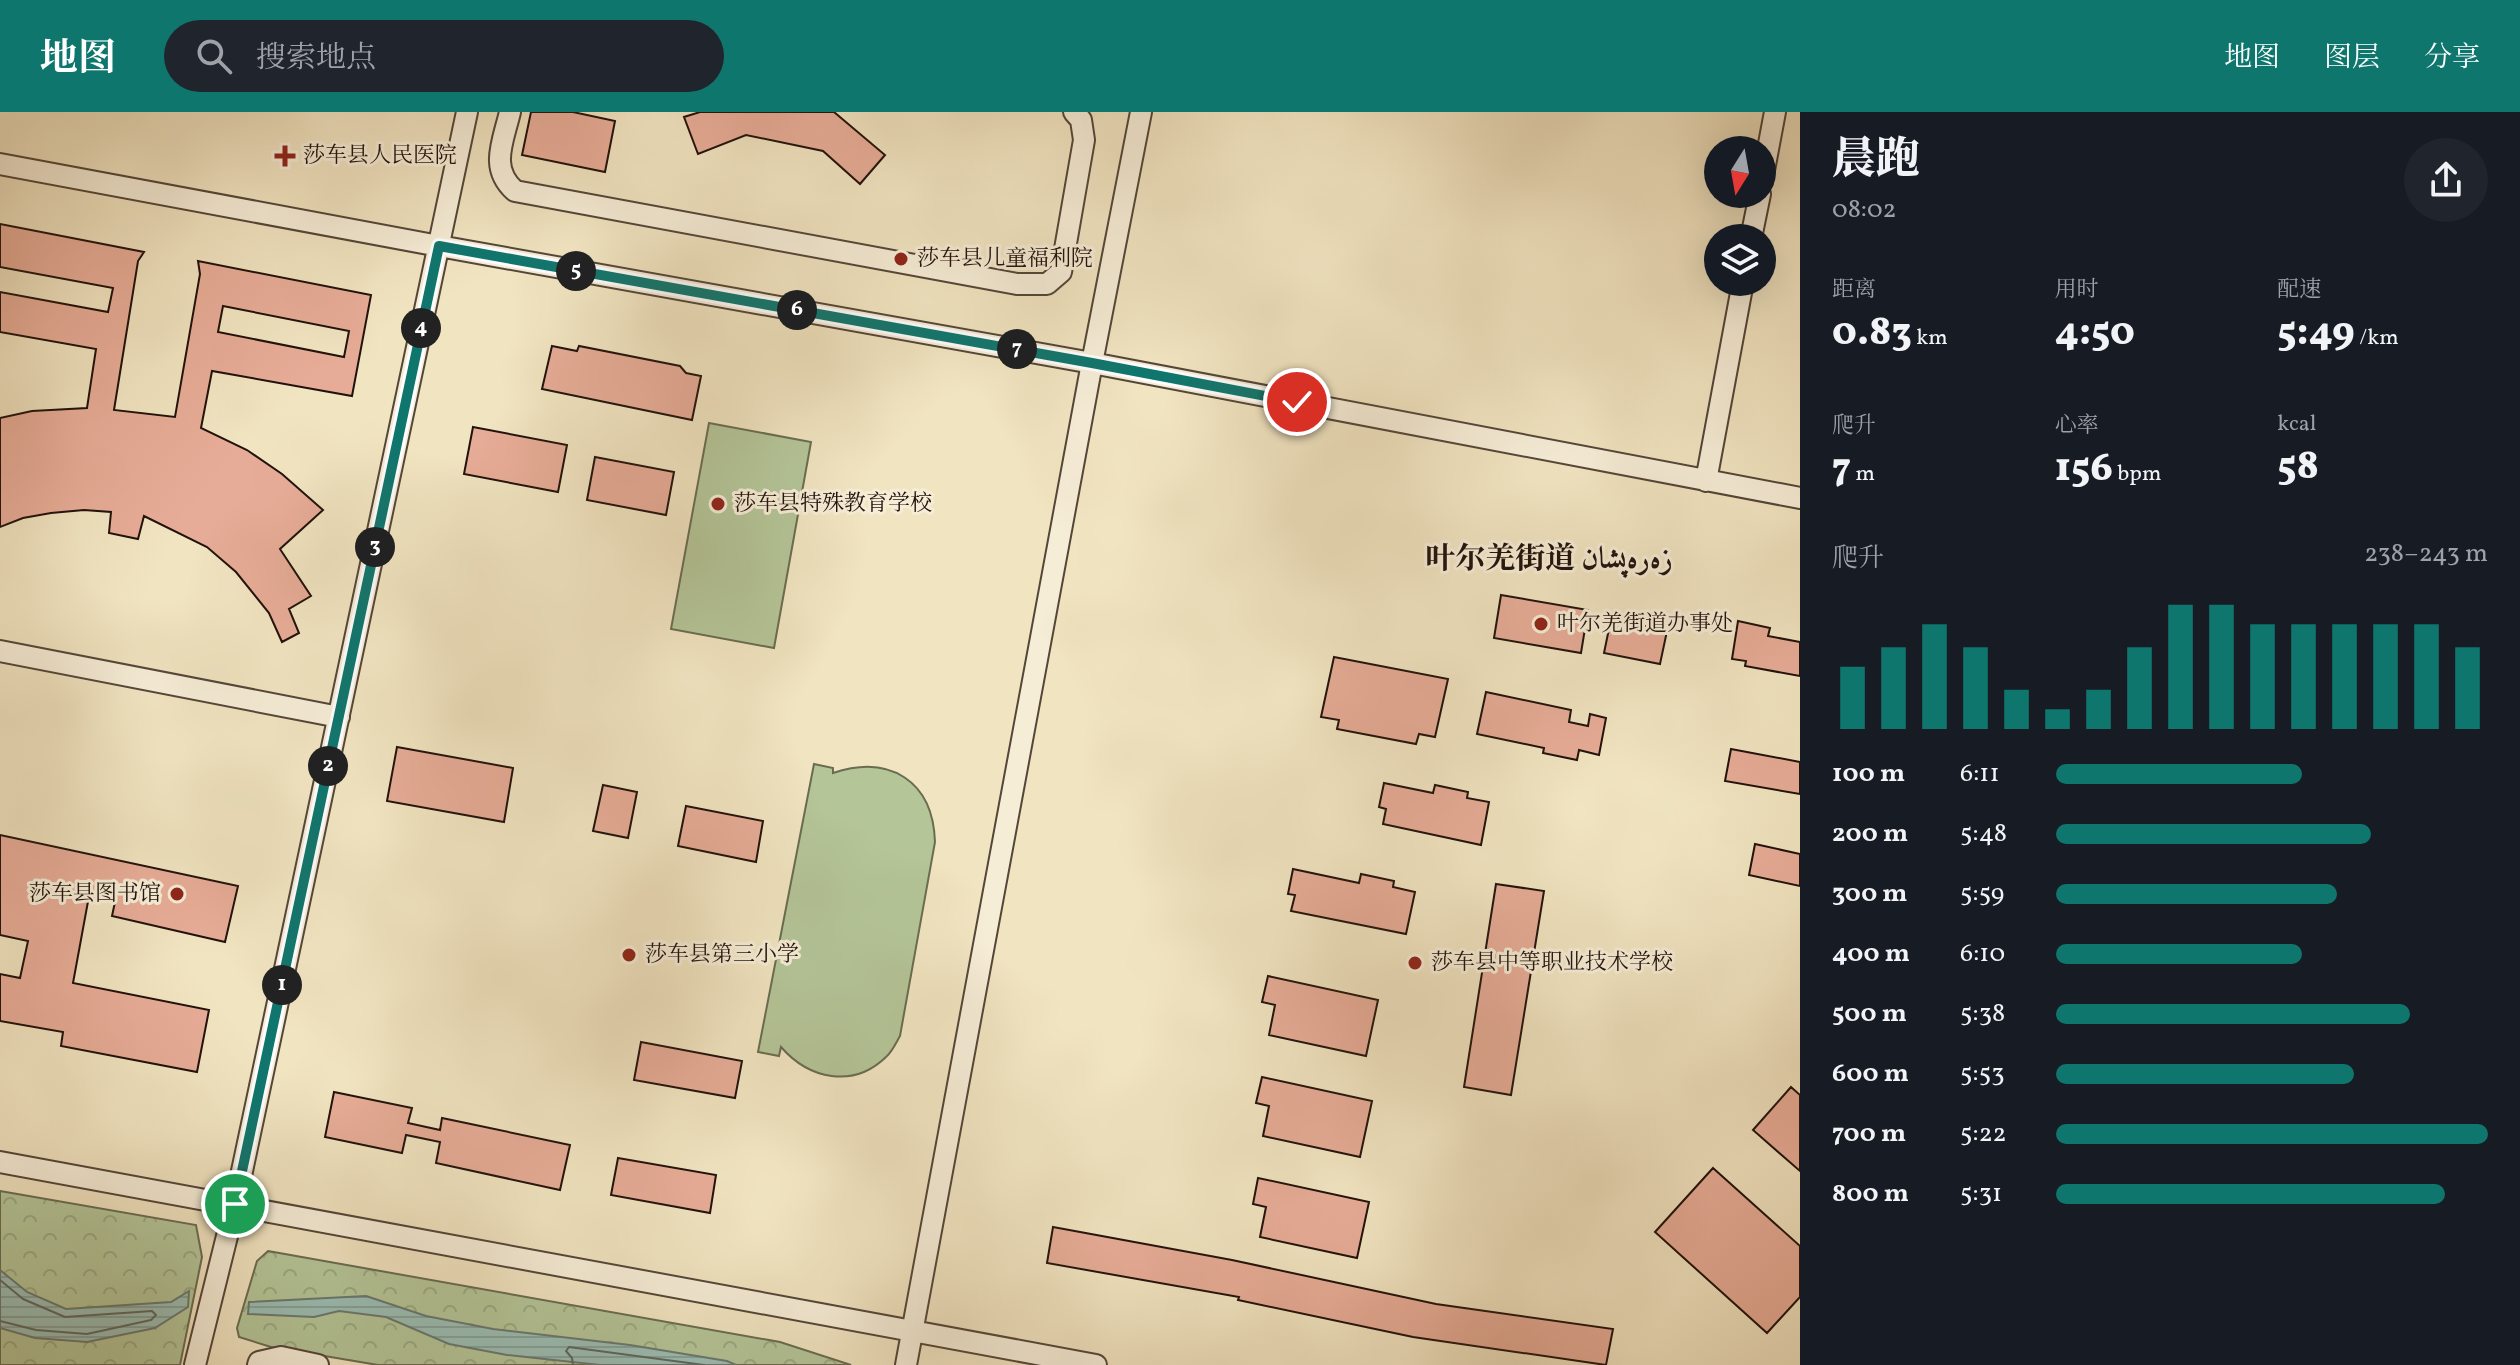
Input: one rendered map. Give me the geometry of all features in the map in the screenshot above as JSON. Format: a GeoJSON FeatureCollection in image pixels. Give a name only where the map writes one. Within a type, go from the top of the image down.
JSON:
{"type":"FeatureCollection","features":[{"type":"Feature","properties":{"kind":"street"},"geometry":{"type":"LineString","coordinates":[[195,1365],[235,1204],[467,112]]}},
{"type":"Feature","properties":{"kind":"street"},"geometry":{"type":"LineString","coordinates":[[510,112],[499,164],[503,180],[515,191],[1017,284],[1047,284],[1061,272],[1084,140],[1081,120],[1074,112]]}},
{"type":"Feature","properties":{"kind":"street"},"geometry":{"type":"LineString","coordinates":[[906,1365],[1141,112]]}},
{"type":"Feature","properties":{"kind":"street"},"geometry":{"type":"LineString","coordinates":[[1770,136],[1775,112]]}},
{"type":"Feature","properties":{"kind":"street"},"geometry":{"type":"LineString","coordinates":[[0,164],[1092,363],[1800,498]]}},
{"type":"Feature","properties":{"kind":"street"},"geometry":{"type":"LineString","coordinates":[[1706,481],[1740,296]]}},
{"type":"Feature","properties":{"kind":"street"},"geometry":{"type":"LineString","coordinates":[[0,651],[339,717]]}},
{"type":"Feature","properties":{"kind":"street"},"geometry":{"type":"LineString","coordinates":[[0,1162],[1096,1365]]}},
{"type":"Feature","properties":{"kind":"street"},"geometry":{"type":"LineString","coordinates":[[258,1365],[259,1362],[281,1357],[318,1365]]}},
{"type":"Feature","properties":{"kind":"green space"},"geometry":{"type":"Polygon","coordinates":[[[709,423],[811,442],[774,648],[671,629],[709,423]]]}},
{"type":"Feature","properties":{"kind":"green space"},"geometry":{"type":"Polygon","coordinates":[[[814,764],[833,768],[833,773],[873,767],[890,770],[905,778],[917,788],[926,803],[935,842],[900,1036],[888,1055],[873,1067],[846,1076],[818,1073],[792,1058],[781,1047],[779,1056],[758,1052],[814,764]]]}},
{"type":"Feature","properties":{"kind":"green space"},"geometry":{"type":"Polygon","coordinates":[[[0,1191],[196,1225],[202,1257],[180,1365],[0,1365],[0,1191]]]}},
{"type":"Feature","properties":{"kind":"green space"},"geometry":{"type":"Polygon","coordinates":[[[268,1251],[780,1342],[851,1365],[378,1365],[271,1347],[239,1337],[237,1328],[257,1261],[268,1251]]]}},
{"type":"Feature","properties":{"kind":"water"},"geometry":{"type":"Polygon","coordinates":[[[0,1270],[27,1292],[66,1309],[171,1302],[189,1291],[188,1307],[155,1328],[87,1342],[35,1338],[0,1328],[0,1270]]]}},
{"type":"Feature","properties":{"kind":"water"},"geometry":{"type":"Polygon","coordinates":[[[366,1296],[426,1316],[493,1329],[630,1345],[736,1365],[600,1365],[507,1355],[449,1344],[386,1317],[339,1311],[314,1317],[248,1314],[249,1302],[366,1296]]]}},
{"type":"Feature","properties":{"kind":"building"},"geometry":{"type":"Polygon","coordinates":[[[531,112],[573,112],[615,121],[605,172],[522,155],[531,112]]]}},
{"type":"Feature","properties":{"kind":"building"},"geometry":{"type":"Polygon","coordinates":[[[700,112],[834,112],[885,155],[860,184],[823,151],[746,135],[698,154],[684,117],[700,112]]]}},
{"type":"Feature","properties":{"kind":"building"},"geometry":{"type":"Polygon","coordinates":[[[0,224],[144,252],[138,261],[114,410],[175,417],[200,274],[198,261],[371,295],[352,396],[212,371],[201,428],[247,450],[282,474],[323,510],[280,549],[311,596],[289,609],[299,633],[282,642],[269,613],[236,572],[207,547],[144,516],[138,539],[109,533],[111,512],[84,510],[51,513],[23,518],[0,527],[0,418],[32,411],[87,408],[96,349],[0,332],[0,292],[108,312],[113,288],[0,267],[0,224]],[[223,306],[218,332],[344,357],[349,331],[223,306]]]}},
{"type":"Feature","properties":{"kind":"building"},"geometry":{"type":"Polygon","coordinates":[[[552,346],[577,351],[579,346],[680,366],[686,373],[701,376],[692,420],[542,389],[552,346]]]}},
{"type":"Feature","properties":{"kind":"building"},"geometry":{"type":"Polygon","coordinates":[[[473,427],[567,445],[558,492],[464,474],[473,427]]]}},
{"type":"Feature","properties":{"kind":"building"},"geometry":{"type":"Polygon","coordinates":[[[595,457],[674,472],[666,515],[587,500],[595,457]]]}},
{"type":"Feature","properties":{"kind":"building","name":"叶尔羌街道办事处"},"geometry":{"type":"Polygon","coordinates":[[[1501,595],[1588,610],[1581,653],[1494,638],[1501,595]]]}},
{"type":"Feature","properties":{"kind":"building"},"geometry":{"type":"Polygon","coordinates":[[[1611,619],[1667,631],[1660,664],[1604,653],[1611,619]]]}},
{"type":"Feature","properties":{"kind":"building"},"geometry":{"type":"Polygon","coordinates":[[[1738,621],[1770,628],[1768,636],[1800,642],[1800,676],[1745,666],[1746,661],[1732,659],[1738,621]]]}},
{"type":"Feature","properties":{"kind":"building"},"geometry":{"type":"Polygon","coordinates":[[[1334,657],[1448,679],[1435,737],[1419,734],[1416,744],[1337,729],[1339,720],[1321,717],[1334,657]]]}},
{"type":"Feature","properties":{"kind":"building"},"geometry":{"type":"Polygon","coordinates":[[[1486,692],[1571,710],[1569,722],[1588,726],[1590,714],[1606,718],[1599,755],[1579,750],[1577,760],[1543,753],[1544,748],[1477,734],[1486,692]]]}},
{"type":"Feature","properties":{"kind":"building"},"geometry":{"type":"Polygon","coordinates":[[[397,747],[513,768],[504,822],[387,801],[397,747]]]}},
{"type":"Feature","properties":{"kind":"building"},"geometry":{"type":"Polygon","coordinates":[[[1731,749],[1800,762],[1800,794],[1725,781],[1731,749]]]}},
{"type":"Feature","properties":{"kind":"building"},"geometry":{"type":"Polygon","coordinates":[[[1384,783],[1433,793],[1435,785],[1468,792],[1467,798],[1489,802],[1481,845],[1383,824],[1386,809],[1379,807],[1384,783]]]}},
{"type":"Feature","properties":{"kind":"building"},"geometry":{"type":"Polygon","coordinates":[[[603,785],[637,792],[628,838],[593,831],[603,785]]]}},
{"type":"Feature","properties":{"kind":"building"},"geometry":{"type":"Polygon","coordinates":[[[686,806],[763,821],[756,862],[678,846],[686,806]]]}},
{"type":"Feature","properties":{"kind":"building"},"geometry":{"type":"Polygon","coordinates":[[[0,835],[238,886],[225,942],[112,916],[115,902],[89,896],[73,983],[209,1010],[197,1072],[61,1046],[63,1032],[0,1021],[0,974],[20,978],[28,941],[0,935],[0,835]]]}},
{"type":"Feature","properties":{"kind":"building"},"geometry":{"type":"Polygon","coordinates":[[[1755,844],[1800,854],[1800,886],[1749,875],[1755,844]]]}},
{"type":"Feature","properties":{"kind":"building"},"geometry":{"type":"Polygon","coordinates":[[[1293,869],[1359,883],[1361,874],[1394,881],[1393,887],[1415,892],[1406,934],[1291,911],[1295,895],[1288,894],[1293,869]]]}},
{"type":"Feature","properties":{"kind":"building"},"geometry":{"type":"Polygon","coordinates":[[[1496,884],[1544,891],[1511,1095],[1464,1087],[1496,884]]]}},
{"type":"Feature","properties":{"kind":"building"},"geometry":{"type":"Polygon","coordinates":[[[1268,976],[1378,1000],[1366,1056],[1269,1035],[1275,1005],[1262,1002],[1268,976]]]}},
{"type":"Feature","properties":{"kind":"building"},"geometry":{"type":"Polygon","coordinates":[[[641,1042],[742,1061],[735,1098],[634,1080],[641,1042]]]}},
{"type":"Feature","properties":{"kind":"building"},"geometry":{"type":"Polygon","coordinates":[[[1262,1077],[1372,1101],[1360,1157],[1263,1136],[1269,1106],[1256,1103],[1262,1077]]]}},
{"type":"Feature","properties":{"kind":"building"},"geometry":{"type":"Polygon","coordinates":[[[1791,1087],[1800,1095],[1800,1171],[1753,1130],[1791,1087]]]}},
{"type":"Feature","properties":{"kind":"building"},"geometry":{"type":"Polygon","coordinates":[[[334,1092],[412,1108],[408,1123],[440,1130],[442,1118],[570,1145],[560,1190],[436,1163],[440,1142],[406,1135],[402,1153],[325,1137],[334,1092]]]}},
{"type":"Feature","properties":{"kind":"building"},"geometry":{"type":"Polygon","coordinates":[[[618,1158],[716,1175],[710,1213],[611,1195],[618,1158]]]}},
{"type":"Feature","properties":{"kind":"building"},"geometry":{"type":"Polygon","coordinates":[[[1713,1168],[1800,1246],[1800,1297],[1767,1333],[1655,1232],[1713,1168]]]}},
{"type":"Feature","properties":{"kind":"building"},"geometry":{"type":"Polygon","coordinates":[[[1258,1178],[1369,1202],[1357,1258],[1260,1237],[1266,1207],[1253,1204],[1258,1178]]]}},
{"type":"Feature","properties":{"kind":"building"},"geometry":{"type":"Polygon","coordinates":[[[1053,1227],[1232,1260],[1436,1304],[1613,1329],[1606,1365],[1413,1337],[1238,1300],[1239,1297],[1047,1263],[1053,1227]]]}},
{"type":"Feature","properties":{"kind":"place","name":"莎车县人民医院"},"geometry":{"type":"Point","coordinates":[285,156]}},
{"type":"Feature","properties":{"kind":"place","name":"莎车县儿童福利院"},"geometry":{"type":"Point","coordinates":[901,259]}},
{"type":"Feature","properties":{"kind":"place","name":"莎车县特殊教育学校"},"geometry":{"type":"Point","coordinates":[718,504]}},
{"type":"Feature","properties":{"kind":"place","name":"叶尔羌街道办事处"},"geometry":{"type":"Point","coordinates":[1541,624]}},
{"type":"Feature","properties":{"kind":"place","name":"莎车县图书馆"},"geometry":{"type":"Point","coordinates":[177,894]}},
{"type":"Feature","properties":{"kind":"place","name":"莎车县第三小学"},"geometry":{"type":"Point","coordinates":[629,955]}},
{"type":"Feature","properties":{"kind":"place","name":"莎车县中等职业技术学校"},"geometry":{"type":"Point","coordinates":[1415,963]}},
{"type":"Feature","properties":{"kind":"district","name":"叶尔羌街道 زەرەپشان"},"geometry":{"type":"Point","coordinates":[1549,560]}},
{"type":"Feature","properties":{"kind":"route"},"geometry":{"type":"LineString","coordinates":[[235,1204],[439,246],[1297,402]]}}]}
